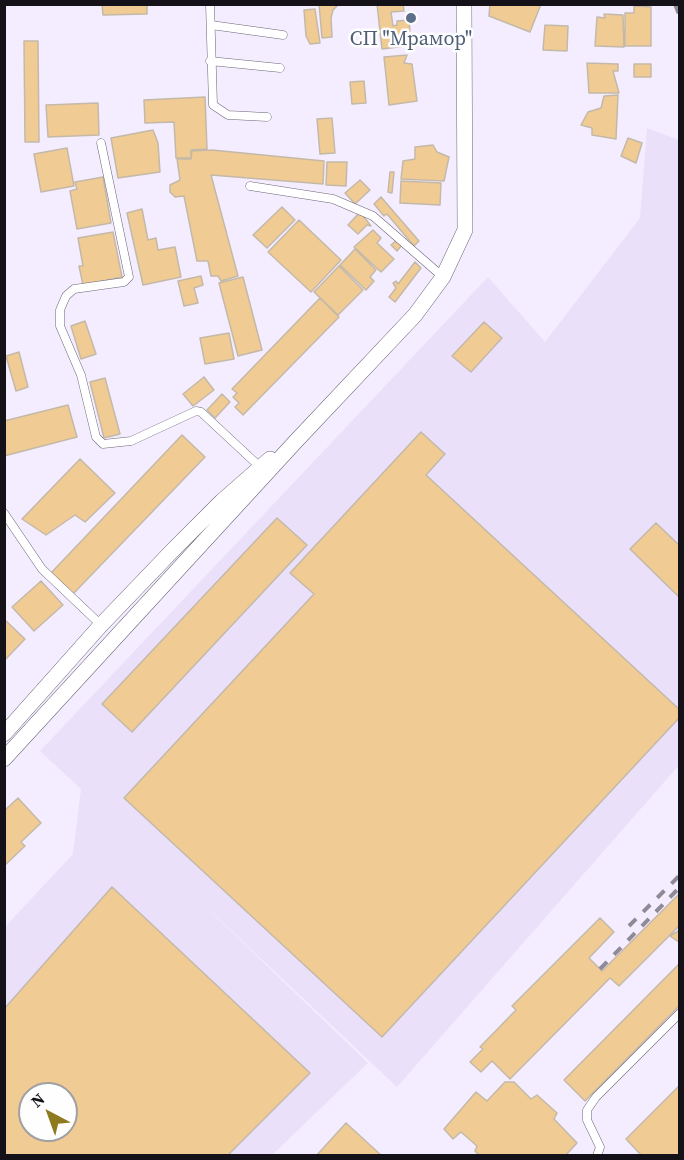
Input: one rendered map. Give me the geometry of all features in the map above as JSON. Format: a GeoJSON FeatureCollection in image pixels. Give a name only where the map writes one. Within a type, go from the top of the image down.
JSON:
{"type":"FeatureCollection","features":[{"type":"Feature","properties":{"kind":"street"},"geometry":{"type":"LineString","coordinates":[[5,757],[415,315],[443,278],[465,230],[464,4]]}},
{"type":"Feature","properties":{"kind":"street"},"geometry":{"type":"LineString","coordinates":[[4,735],[101,626],[222,501],[259,466],[297,440]]}},
{"type":"Feature","properties":{"kind":"lane"},"geometry":{"type":"LineString","coordinates":[[210,4],[213,105],[228,115],[267,117]]}},
{"type":"Feature","properties":{"kind":"lane"},"geometry":{"type":"LineString","coordinates":[[211,25],[283,35]]}},
{"type":"Feature","properties":{"kind":"lane"},"geometry":{"type":"LineString","coordinates":[[210,61],[280,68]]}},
{"type":"Feature","properties":{"kind":"lane"},"geometry":{"type":"LineString","coordinates":[[101,143],[129,277],[124,282],[74,289],[66,296],[60,310],[60,326],[81,375],[96,437],[103,444],[131,441],[195,411],[201,412],[259,466]]}},
{"type":"Feature","properties":{"kind":"lane"},"geometry":{"type":"LineString","coordinates":[[250,186],[333,199],[373,216],[443,278]]}},
{"type":"Feature","properties":{"kind":"lane"},"geometry":{"type":"LineString","coordinates":[[4,513],[42,569],[101,626]]}},
{"type":"Feature","properties":{"kind":"lane"},"geometry":{"type":"LineString","coordinates":[[597,1155],[600,1147],[587,1119],[587,1110],[596,1097],[680,1013]]}},
{"type":"Feature","properties":{"kind":"shaded area"},"geometry":{"type":"Polygon","coordinates":[[[647,128],[679,140],[680,764],[397,1087],[184,886],[368,1063],[272,1155],[5,1155],[4,928],[73,854],[81,789],[40,751],[488,277],[545,342],[640,218],[647,128]]]}},
{"type":"Feature","properties":{"kind":"building"},"geometry":{"type":"Polygon","coordinates":[[[102,4],[147,4],[147,14],[103,15],[102,4]]]}},
{"type":"Feature","properties":{"kind":"building"},"geometry":{"type":"Polygon","coordinates":[[[319,4],[339,4],[333,10],[331,18],[332,37],[322,38],[319,4]]]}},
{"type":"Feature","properties":{"kind":"building"},"geometry":{"type":"Polygon","coordinates":[[[377,4],[403,4],[404,11],[391,12],[393,26],[397,25],[397,21],[409,20],[410,31],[404,32],[406,46],[382,49],[377,4]]]}},
{"type":"Feature","properties":{"kind":"building"},"geometry":{"type":"Polygon","coordinates":[[[490,4],[541,4],[530,32],[489,16],[490,4]]]}},
{"type":"Feature","properties":{"kind":"building"},"geometry":{"type":"Polygon","coordinates":[[[634,6],[651,7],[651,46],[625,46],[625,13],[634,13],[634,6]]]}},
{"type":"Feature","properties":{"kind":"building"},"geometry":{"type":"Polygon","coordinates":[[[315,9],[320,43],[310,44],[306,36],[304,10],[315,9]]]}},
{"type":"Feature","properties":{"kind":"building"},"geometry":{"type":"Polygon","coordinates":[[[604,14],[623,15],[624,47],[595,46],[597,17],[605,18],[604,14]]]}},
{"type":"Feature","properties":{"kind":"building"},"geometry":{"type":"Polygon","coordinates":[[[545,25],[568,26],[567,51],[543,50],[545,25]]]}},
{"type":"Feature","properties":{"kind":"building"},"geometry":{"type":"Polygon","coordinates":[[[24,41],[38,41],[39,142],[25,142],[24,41]]]}},
{"type":"Feature","properties":{"kind":"building"},"geometry":{"type":"Polygon","coordinates":[[[407,55],[404,63],[412,64],[417,101],[389,105],[384,57],[407,55]]]}},
{"type":"Feature","properties":{"kind":"building"},"geometry":{"type":"Polygon","coordinates":[[[587,63],[618,64],[618,71],[613,71],[619,93],[589,93],[587,63]]]}},
{"type":"Feature","properties":{"kind":"building"},"geometry":{"type":"Polygon","coordinates":[[[634,64],[651,64],[651,77],[634,77],[634,64]]]}},
{"type":"Feature","properties":{"kind":"building"},"geometry":{"type":"Polygon","coordinates":[[[364,81],[366,103],[352,104],[350,82],[364,81]]]}},
{"type":"Feature","properties":{"kind":"building"},"geometry":{"type":"Polygon","coordinates":[[[618,95],[616,139],[592,135],[592,128],[581,125],[588,112],[601,108],[604,96],[618,95]]]}},
{"type":"Feature","properties":{"kind":"building"},"geometry":{"type":"Polygon","coordinates":[[[205,97],[207,149],[191,150],[191,158],[176,158],[174,122],[145,123],[144,100],[205,97]]]}},
{"type":"Feature","properties":{"kind":"building"},"geometry":{"type":"Polygon","coordinates":[[[98,103],[99,135],[48,137],[46,105],[98,103]]]}},
{"type":"Feature","properties":{"kind":"building"},"geometry":{"type":"Polygon","coordinates":[[[332,118],[335,153],[320,154],[317,119],[332,118]]]}},
{"type":"Feature","properties":{"kind":"building"},"geometry":{"type":"Polygon","coordinates":[[[153,130],[158,143],[160,172],[118,178],[111,138],[153,130]]]}},
{"type":"Feature","properties":{"kind":"building"},"geometry":{"type":"Polygon","coordinates":[[[628,138],[642,143],[636,163],[621,156],[628,138]]]}},
{"type":"Feature","properties":{"kind":"building"},"geometry":{"type":"Polygon","coordinates":[[[433,145],[437,152],[449,157],[444,181],[401,179],[403,161],[415,159],[415,147],[433,145]]]}},
{"type":"Feature","properties":{"kind":"building"},"geometry":{"type":"Polygon","coordinates":[[[67,148],[74,186],[41,192],[34,154],[67,148]]]}},
{"type":"Feature","properties":{"kind":"building"},"geometry":{"type":"Polygon","coordinates":[[[212,150],[324,161],[323,184],[211,175],[238,276],[221,281],[218,276],[211,276],[208,261],[197,261],[184,196],[175,197],[170,192],[170,185],[180,180],[177,159],[191,159],[192,151],[212,150]]]}},
{"type":"Feature","properties":{"kind":"building"},"geometry":{"type":"Polygon","coordinates":[[[327,162],[347,162],[346,186],[326,185],[327,162]]]}},
{"type":"Feature","properties":{"kind":"building"},"geometry":{"type":"Polygon","coordinates":[[[390,172],[394,172],[392,193],[388,192],[390,172]]]}},
{"type":"Feature","properties":{"kind":"building"},"geometry":{"type":"Polygon","coordinates":[[[103,177],[111,223],[77,229],[70,191],[77,189],[75,182],[103,177]]]}},
{"type":"Feature","properties":{"kind":"building"},"geometry":{"type":"Polygon","coordinates":[[[360,180],[370,190],[355,204],[345,193],[360,180]]]}},
{"type":"Feature","properties":{"kind":"building"},"geometry":{"type":"Polygon","coordinates":[[[401,181],[441,183],[440,205],[400,203],[401,181]]]}},
{"type":"Feature","properties":{"kind":"building"},"geometry":{"type":"Polygon","coordinates":[[[381,197],[419,241],[414,246],[387,214],[384,216],[374,204],[381,197]]]}},
{"type":"Feature","properties":{"kind":"building"},"geometry":{"type":"Polygon","coordinates":[[[282,207],[295,220],[267,248],[253,235],[282,207]]]}},
{"type":"Feature","properties":{"kind":"building"},"geometry":{"type":"Polygon","coordinates":[[[142,209],[148,240],[156,238],[158,250],[175,247],[181,277],[143,285],[127,213],[142,209]]]}},
{"type":"Feature","properties":{"kind":"building"},"geometry":{"type":"Polygon","coordinates":[[[360,212],[371,226],[367,225],[358,234],[348,225],[360,212]]]}},
{"type":"Feature","properties":{"kind":"building"},"geometry":{"type":"Polygon","coordinates":[[[299,220],[341,260],[311,292],[268,252],[299,220]]]}},
{"type":"Feature","properties":{"kind":"building"},"geometry":{"type":"Polygon","coordinates":[[[373,230],[381,238],[377,243],[394,259],[381,272],[354,247],[373,230]]]}},
{"type":"Feature","properties":{"kind":"building"},"geometry":{"type":"Polygon","coordinates":[[[113,232],[122,277],[83,285],[79,266],[83,266],[78,238],[113,232]]]}},
{"type":"Feature","properties":{"kind":"building"},"geometry":{"type":"Polygon","coordinates":[[[397,240],[402,245],[397,251],[391,245],[397,240]]]}},
{"type":"Feature","properties":{"kind":"building"},"geometry":{"type":"Polygon","coordinates":[[[355,249],[376,270],[370,277],[374,281],[366,290],[340,265],[355,249]]]}},
{"type":"Feature","properties":{"kind":"building"},"geometry":{"type":"Polygon","coordinates":[[[415,262],[421,268],[395,302],[389,297],[396,288],[393,283],[396,281],[398,284],[415,262]]]}},
{"type":"Feature","properties":{"kind":"building"},"geometry":{"type":"Polygon","coordinates":[[[339,266],[363,290],[338,315],[314,292],[339,266]]]}},
{"type":"Feature","properties":{"kind":"building"},"geometry":{"type":"Polygon","coordinates":[[[201,276],[203,285],[194,288],[198,303],[184,306],[178,281],[201,276]]]}},
{"type":"Feature","properties":{"kind":"building"},"geometry":{"type":"Polygon","coordinates":[[[243,277],[262,350],[238,356],[219,283],[243,277]]]}},
{"type":"Feature","properties":{"kind":"building"},"geometry":{"type":"Polygon","coordinates":[[[320,298],[339,317],[243,415],[235,407],[239,403],[233,397],[237,393],[232,389],[320,298]]]}},
{"type":"Feature","properties":{"kind":"building"},"geometry":{"type":"Polygon","coordinates":[[[85,321],[96,354],[81,359],[71,326],[85,321]]]}},
{"type":"Feature","properties":{"kind":"building"},"geometry":{"type":"Polygon","coordinates":[[[484,322],[502,338],[471,372],[452,356],[484,322]]]}},
{"type":"Feature","properties":{"kind":"building"},"geometry":{"type":"Polygon","coordinates":[[[229,333],[234,359],[205,364],[200,338],[229,333]]]}},
{"type":"Feature","properties":{"kind":"building"},"geometry":{"type":"Polygon","coordinates":[[[19,352],[28,387],[16,391],[6,356],[19,352]]]}},
{"type":"Feature","properties":{"kind":"building"},"geometry":{"type":"Polygon","coordinates":[[[204,377],[214,390],[193,406],[183,394],[204,377]]]}},
{"type":"Feature","properties":{"kind":"building"},"geometry":{"type":"Polygon","coordinates":[[[105,378],[120,434],[104,438],[90,382],[105,378]]]}},
{"type":"Feature","properties":{"kind":"building"},"geometry":{"type":"Polygon","coordinates":[[[222,394],[230,402],[215,418],[207,410],[222,394]]]}},
{"type":"Feature","properties":{"kind":"building"},"geometry":{"type":"Polygon","coordinates":[[[68,405],[77,437],[4,456],[4,421],[68,405]]]}},
{"type":"Feature","properties":{"kind":"building"},"geometry":{"type":"Polygon","coordinates":[[[421,432],[445,454],[426,475],[680,710],[680,717],[382,1037],[124,798],[314,594],[290,573],[421,432]]]}},
{"type":"Feature","properties":{"kind":"building"},"geometry":{"type":"Polygon","coordinates":[[[182,435],[205,457],[73,594],[51,573],[182,435]]]}},
{"type":"Feature","properties":{"kind":"building"},"geometry":{"type":"Polygon","coordinates":[[[80,459],[115,493],[85,522],[75,515],[46,535],[22,519],[80,459]]]}},
{"type":"Feature","properties":{"kind":"building"},"geometry":{"type":"Polygon","coordinates":[[[277,518],[307,545],[132,732],[102,704],[277,518]]]}},
{"type":"Feature","properties":{"kind":"building"},"geometry":{"type":"Polygon","coordinates":[[[656,523],[680,546],[680,598],[630,549],[656,523]]]}},
{"type":"Feature","properties":{"kind":"building"},"geometry":{"type":"Polygon","coordinates":[[[41,581],[63,605],[34,631],[12,607],[41,581]]]}},
{"type":"Feature","properties":{"kind":"building"},"geometry":{"type":"Polygon","coordinates":[[[6,621],[25,639],[4,661],[4,622],[6,621]]]}},
{"type":"Feature","properties":{"kind":"building"},"geometry":{"type":"Polygon","coordinates":[[[18,798],[41,823],[21,842],[25,846],[4,866],[4,811],[18,798]]]}},
{"type":"Feature","properties":{"kind":"building"},"geometry":{"type":"Polygon","coordinates":[[[112,887],[310,1073],[227,1156],[4,1156],[4,1009],[112,887]]]}},
{"type":"Feature","properties":{"kind":"building"},"geometry":{"type":"Polygon","coordinates":[[[680,893],[680,925],[619,986],[610,978],[510,1079],[492,1061],[481,1072],[470,1062],[483,1049],[480,1047],[516,1010],[512,1006],[600,918],[614,932],[589,958],[602,971],[680,893]]]}},
{"type":"Feature","properties":{"kind":"building"},"geometry":{"type":"Polygon","coordinates":[[[680,930],[680,943],[670,936],[680,930]]]}},
{"type":"Feature","properties":{"kind":"building"},"geometry":{"type":"Polygon","coordinates":[[[680,963],[680,1005],[585,1101],[564,1080],[680,963]]]}},
{"type":"Feature","properties":{"kind":"building"},"geometry":{"type":"Polygon","coordinates":[[[505,1082],[514,1082],[531,1099],[537,1095],[557,1113],[554,1119],[577,1143],[565,1156],[480,1156],[475,1151],[477,1146],[461,1132],[453,1139],[444,1129],[476,1092],[487,1101],[505,1082]]]}},
{"type":"Feature","properties":{"kind":"building"},"geometry":{"type":"Polygon","coordinates":[[[680,1085],[680,1156],[642,1156],[626,1139],[680,1085]]]}},
{"type":"Feature","properties":{"kind":"building"},"geometry":{"type":"Polygon","coordinates":[[[346,1123],[382,1156],[316,1156],[346,1123]]]}},
{"type":"Feature","properties":{"kind":"railway"},"geometry":{"type":"LineString","coordinates":[[675,4],[680,17]]}},
{"type":"Feature","properties":{"kind":"railway"},"geometry":{"type":"LineString","coordinates":[[629,926],[680,875]]}},
{"type":"Feature","properties":{"kind":"railway"},"geometry":{"type":"LineString","coordinates":[[600,969],[680,887]]}},
{"type":"Feature","properties":{"kind":"place","name":"СП \"Мрамор\""},"geometry":{"type":"Point","coordinates":[411,18]}}]}
